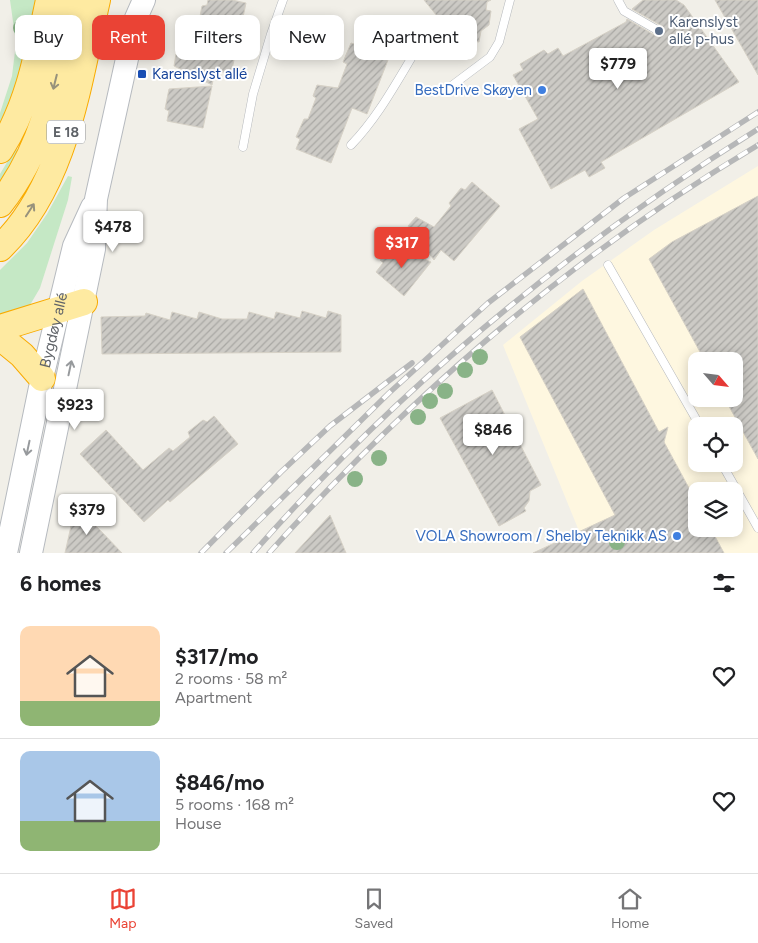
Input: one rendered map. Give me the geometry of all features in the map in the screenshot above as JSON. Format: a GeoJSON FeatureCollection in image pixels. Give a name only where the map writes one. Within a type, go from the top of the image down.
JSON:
{"type":"FeatureCollection","features":[{"type":"Feature","properties":{"kind":"highway"},"geometry":{"type":"LineString","coordinates":[[0,150],[11,131],[27,93],[49,0]]}},
{"type":"Feature","properties":{"kind":"highway","name":"E 18"},"geometry":{"type":"LineString","coordinates":[[0,204],[25,168],[47,115],[72,0]]}},
{"type":"Feature","properties":{"kind":"highway","name":"E 18"},"geometry":{"type":"LineString","coordinates":[[0,248],[29,212],[47,181],[61,151],[80,81],[97,0]]}},
{"type":"Feature","properties":{"kind":"highway"},"geometry":{"type":"LineString","coordinates":[[0,328],[84,302]]}},
{"type":"Feature","properties":{"kind":"highway"},"geometry":{"type":"LineString","coordinates":[[0,337],[22,354],[42,378]]}},
{"type":"Feature","properties":{"kind":"main road","name":"Bygdøy allé"},"geometry":{"type":"LineString","coordinates":[[31,553],[94,249],[96,199],[138,6]]}},
{"type":"Feature","properties":{"kind":"main road","name":"Bygdøy allé"},"geometry":{"type":"LineString","coordinates":[[6,553],[42,378],[74,246],[96,199]]}},
{"type":"Feature","properties":{"kind":"lane"},"geometry":{"type":"LineString","coordinates":[[243,147],[253,94],[283,0]]}},
{"type":"Feature","properties":{"kind":"lane"},"geometry":{"type":"LineString","coordinates":[[446,90],[490,57],[499,42],[510,0]]}},
{"type":"Feature","properties":{"kind":"lane"},"geometry":{"type":"LineString","coordinates":[[618,0],[624,11],[659,31]]}},
{"type":"Feature","properties":{"kind":"lane"},"geometry":{"type":"LineString","coordinates":[[351,145],[368,128],[380,111],[410,60]]}},
{"type":"Feature","properties":{"kind":"lane"},"geometry":{"type":"LineString","coordinates":[[608,264],[695,417]]}},
{"type":"Feature","properties":{"kind":"lane"},"geometry":{"type":"LineString","coordinates":[[726,472],[758,528]]}},
{"type":"Feature","properties":{"kind":"shaded area"},"geometry":{"type":"Polygon","coordinates":[[[758,166],[758,553],[588,553],[503,345],[582,281],[654,230],[758,166]]]}},
{"type":"Feature","properties":{"kind":"green space"},"geometry":{"type":"Polygon","coordinates":[[[10,0],[37,0],[34,15],[15,15],[15,36],[10,0]]]}},
{"type":"Feature","properties":{"kind":"green space"},"geometry":{"type":"Polygon","coordinates":[[[15,51],[15,60],[25,60],[23,68],[0,123],[0,113],[12,76],[15,51]]]}},
{"type":"Feature","properties":{"kind":"green space"},"geometry":{"type":"Polygon","coordinates":[[[15,149],[24,151],[0,189],[0,174],[15,149]]]}},
{"type":"Feature","properties":{"kind":"green space"},"geometry":{"type":"Polygon","coordinates":[[[68,176],[72,177],[68,200],[40,288],[30,305],[0,317],[0,270],[27,243],[47,214],[68,176]]]}},
{"type":"Feature","properties":{"kind":"building"},"geometry":{"type":"Polygon","coordinates":[[[208,0],[232,0],[246,3],[243,15],[200,15],[202,6],[207,5],[208,0]]]}},
{"type":"Feature","properties":{"kind":"building"},"geometry":{"type":"Polygon","coordinates":[[[424,0],[491,0],[487,2],[486,10],[491,11],[489,25],[481,31],[479,42],[477,42],[477,15],[436,15],[424,0]]]}},
{"type":"Feature","properties":{"kind":"building"},"geometry":{"type":"Polygon","coordinates":[[[643,0],[676,0],[684,5],[739,82],[601,162],[605,168],[589,177],[585,170],[551,189],[519,129],[538,119],[513,75],[523,70],[520,64],[544,50],[548,54],[558,48],[563,56],[626,22],[627,19],[656,36],[661,36],[665,31],[662,26],[632,9],[643,0]]]}},
{"type":"Feature","properties":{"kind":"building"},"geometry":{"type":"Polygon","coordinates":[[[715,0],[758,0],[758,75],[715,0]]]}},
{"type":"Feature","properties":{"kind":"building"},"geometry":{"type":"Polygon","coordinates":[[[351,43],[354,44],[354,60],[388,60],[367,114],[352,108],[331,163],[296,149],[300,139],[296,137],[304,119],[308,119],[316,98],[313,96],[317,85],[338,88],[347,64],[343,62],[351,43]]]}},
{"type":"Feature","properties":{"kind":"building"},"geometry":{"type":"Polygon","coordinates":[[[175,60],[234,60],[231,74],[215,71],[212,85],[174,66],[175,60]]]}},
{"type":"Feature","properties":{"kind":"building"},"geometry":{"type":"Polygon","coordinates":[[[212,86],[203,128],[167,121],[169,111],[165,109],[169,89],[212,86]]]}},
{"type":"Feature","properties":{"kind":"building"},"geometry":{"type":"Polygon","coordinates":[[[472,182],[500,206],[454,261],[441,250],[434,260],[408,226],[416,217],[434,227],[451,206],[449,203],[461,188],[465,190],[472,182]]]}},
{"type":"Feature","properties":{"kind":"building"},"geometry":{"type":"Polygon","coordinates":[[[758,196],[758,459],[743,432],[743,417],[735,417],[730,408],[743,407],[743,352],[700,352],[649,259],[672,242],[758,196]]]}},
{"type":"Feature","properties":{"kind":"building"},"geometry":{"type":"Polygon","coordinates":[[[392,245],[431,262],[404,296],[376,272],[383,263],[380,260],[392,245]]]}},
{"type":"Feature","properties":{"kind":"building"},"geometry":{"type":"Polygon","coordinates":[[[583,289],[659,432],[668,427],[664,442],[688,486],[688,537],[715,537],[724,553],[533,553],[615,515],[520,337],[583,289]]]}},
{"type":"Feature","properties":{"kind":"building"},"geometry":{"type":"Polygon","coordinates":[[[302,311],[326,318],[328,311],[341,315],[341,352],[102,354],[101,317],[145,316],[146,313],[170,320],[172,312],[197,319],[199,312],[222,319],[247,319],[249,312],[274,319],[276,312],[300,318],[302,311]]]}},
{"type":"Feature","properties":{"kind":"building"},"geometry":{"type":"Polygon","coordinates":[[[492,390],[541,485],[530,491],[529,501],[524,508],[526,511],[499,526],[440,418],[492,390]]]}},
{"type":"Feature","properties":{"kind":"building"},"geometry":{"type":"Polygon","coordinates":[[[214,416],[238,444],[170,502],[168,500],[144,522],[80,454],[106,430],[143,470],[169,448],[173,451],[190,437],[188,432],[203,420],[207,422],[214,416]]]}},
{"type":"Feature","properties":{"kind":"building"},"geometry":{"type":"Polygon","coordinates":[[[73,502],[122,553],[65,553],[71,526],[68,525],[73,502]]]}},
{"type":"Feature","properties":{"kind":"building"},"geometry":{"type":"Polygon","coordinates":[[[330,515],[346,553],[295,553],[330,515]]]}},
{"type":"Feature","properties":{"kind":"railway"},"geometry":{"type":"LineString","coordinates":[[226,553],[389,393],[488,303],[624,198],[758,112]]}},
{"type":"Feature","properties":{"kind":"railway"},"geometry":{"type":"LineString","coordinates":[[253,553],[367,433],[490,323],[621,221],[758,129]]}},
{"type":"Feature","properties":{"kind":"railway"},"geometry":{"type":"LineString","coordinates":[[269,553],[380,438],[498,330],[625,232],[691,187],[758,145]]}},
{"type":"Feature","properties":{"kind":"railway"},"geometry":{"type":"LineString","coordinates":[[201,553],[281,472],[330,426],[412,363]]}},
{"type":"Feature","properties":{"kind":"place","name":"Karenslyst allé p-hus"},"geometry":{"type":"Point","coordinates":[659,31]}},
{"type":"Feature","properties":{"kind":"place","name":"Karenslyst allé"},"geometry":{"type":"Point","coordinates":[142,74]}},
{"type":"Feature","properties":{"kind":"place","name":"BestDrive Skøyen"},"geometry":{"type":"Point","coordinates":[542,90]}},
{"type":"Feature","properties":{"kind":"place","name":"VOLA Showroom / Shelby Teknikk AS"},"geometry":{"type":"Point","coordinates":[677,536]}}]}
